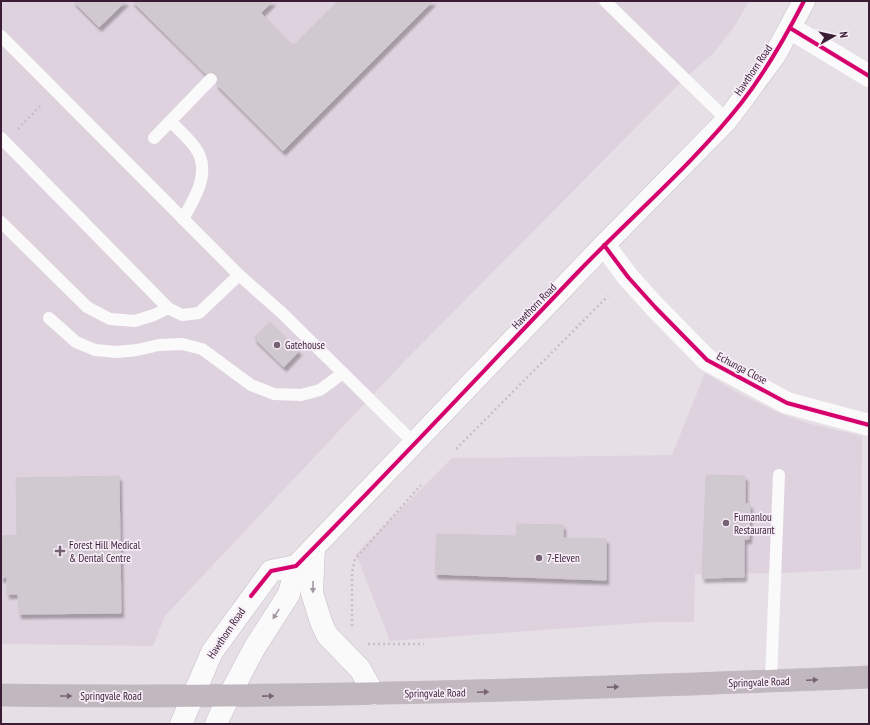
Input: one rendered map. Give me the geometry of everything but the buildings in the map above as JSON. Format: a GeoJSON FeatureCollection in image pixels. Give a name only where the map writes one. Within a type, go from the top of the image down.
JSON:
{"type":"FeatureCollection","features":[{"type":"Feature","properties":{"kind":"highway","name":"Springvale Road"},"geometry":{"type":"LineString","coordinates":[[1,695],[229,696],[374,694],[869,678]]}},
{"type":"Feature","properties":{"kind":"main road","name":"Hawthorn Road"},"geometry":{"type":"LineString","coordinates":[[182,724],[192,696],[212,652],[251,596],[271,571],[296,566],[604,245],[727,120],[761,75],[790,28],[804,1]]}},
{"type":"Feature","properties":{"kind":"main road"},"geometry":{"type":"LineString","coordinates":[[790,28],[869,76]]}},
{"type":"Feature","properties":{"kind":"main road","name":"Echunga Close"},"geometry":{"type":"LineString","coordinates":[[604,245],[628,277],[707,360],[787,403],[869,426]]}},
{"type":"Feature","properties":{"kind":"main road"},"geometry":{"type":"LineString","coordinates":[[314,548],[312,593],[321,622],[327,635],[360,669],[374,694]]}},
{"type":"Feature","properties":{"kind":"main road"},"geometry":{"type":"LineString","coordinates":[[216,724],[255,647],[289,594],[296,566]]}},
{"type":"Feature","properties":{"kind":"lane"},"geometry":{"type":"LineString","coordinates":[[605,1],[727,120]]}},
{"type":"Feature","properties":{"kind":"lane"},"geometry":{"type":"LineString","coordinates":[[1,36],[239,275],[281,312],[414,443]]}},
{"type":"Feature","properties":{"kind":"lane"},"geometry":{"type":"LineString","coordinates":[[154,138],[172,122],[211,79]]}},
{"type":"Feature","properties":{"kind":"lane"},"geometry":{"type":"LineString","coordinates":[[172,122],[198,152],[203,168],[198,191],[183,219]]}},
{"type":"Feature","properties":{"kind":"lane"},"geometry":{"type":"LineString","coordinates":[[3,141],[168,308],[182,315],[199,313],[239,275]]}},
{"type":"Feature","properties":{"kind":"lane"},"geometry":{"type":"LineString","coordinates":[[1,222],[87,308],[110,319],[135,321],[154,315],[168,308]]}},
{"type":"Feature","properties":{"kind":"lane"},"geometry":{"type":"LineString","coordinates":[[49,318],[76,342],[95,350],[117,352],[137,350],[159,345],[182,344],[202,349],[251,385],[274,394],[301,395],[320,390],[343,374]]}},
{"type":"Feature","properties":{"kind":"lane"},"geometry":{"type":"LineString","coordinates":[[771,682],[779,475]]}},
{"type":"Feature","properties":{"kind":"path"},"geometry":{"type":"LineString","coordinates":[[3,141],[55,90]]}},
{"type":"Feature","properties":{"kind":"path"},"geometry":{"type":"LineString","coordinates":[[456,449],[608,296]]}},
{"type":"Feature","properties":{"kind":"path"},"geometry":{"type":"LineString","coordinates":[[352,628],[352,573],[355,559],[421,485]]}},
{"type":"Feature","properties":{"kind":"path"},"geometry":{"type":"LineString","coordinates":[[362,644],[424,644]]}},
{"type":"Feature","properties":{"kind":"shaded area"},"geometry":{"type":"Polygon","coordinates":[[[1,1],[749,1],[736,24],[714,53],[684,79],[400,366],[165,616],[153,646],[1,644],[1,1]]]}},
{"type":"Feature","properties":{"kind":"shaded area"},"geometry":{"type":"Polygon","coordinates":[[[705,373],[738,393],[777,412],[807,423],[862,436],[861,569],[788,573],[695,574],[694,622],[655,622],[390,641],[356,554],[452,458],[672,455],[705,373]]]}},
{"type":"Feature","properties":{"kind":"cycle path"},"geometry":{"type":"LineString","coordinates":[[251,596],[271,571],[296,566],[600,249],[704,146],[742,102],[759,78],[783,40],[804,1]]}},
{"type":"Feature","properties":{"kind":"cycle path"},"geometry":{"type":"LineString","coordinates":[[790,28],[869,76]]}},
{"type":"Feature","properties":{"kind":"cycle path"},"geometry":{"type":"LineString","coordinates":[[604,245],[628,277],[707,360],[787,403],[869,425]]}},
{"type":"Feature","properties":{"kind":"place","name":"Gatehouse"},"geometry":{"type":"Point","coordinates":[277,345]}},
{"type":"Feature","properties":{"kind":"place","name":"Fumanlou Restaurant"},"geometry":{"type":"Point","coordinates":[726,523]}},
{"type":"Feature","properties":{"kind":"place","name":"Forest Hill Medical & Dental Centre"},"geometry":{"type":"Point","coordinates":[60,551]}},
{"type":"Feature","properties":{"kind":"place","name":"7-Eleven"},"geometry":{"type":"Point","coordinates":[539,558]}}]}
